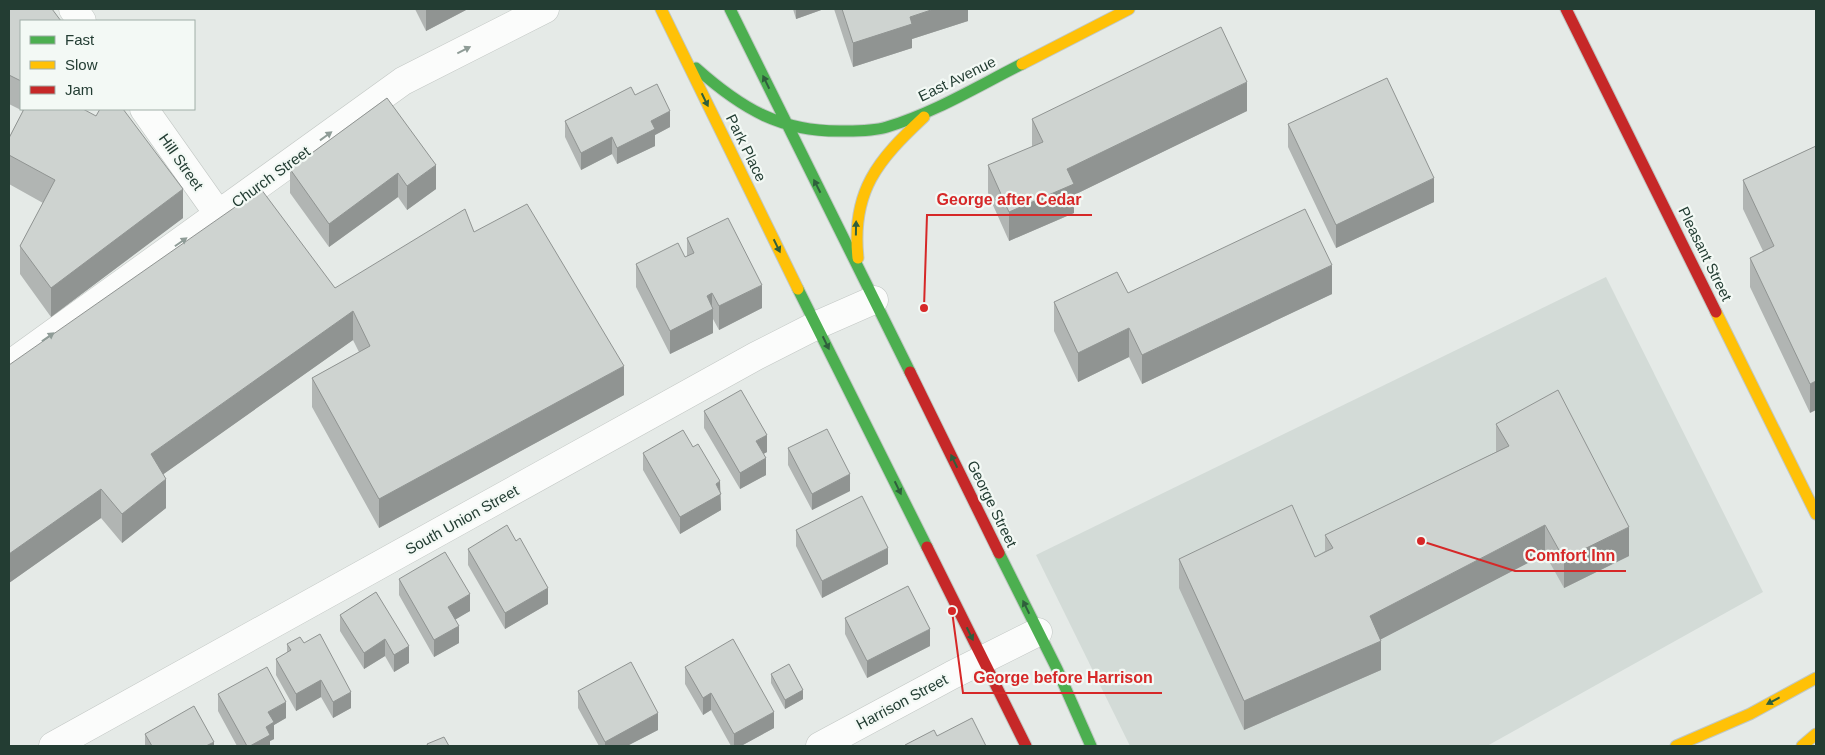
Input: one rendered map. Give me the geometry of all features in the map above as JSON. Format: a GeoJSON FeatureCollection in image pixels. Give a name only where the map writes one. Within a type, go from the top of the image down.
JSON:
{"type":"FeatureCollection","features":[{"type":"Feature","properties":{"kind":"main road","name":"Park Place"},"geometry":{"type":"LineString","coordinates":[[661,9],[817,325]]}},
{"type":"Feature","properties":{"kind":"main road"},"geometry":{"type":"LineString","coordinates":[[730,9],[862,276]]}},
{"type":"Feature","properties":{"kind":"main road","name":"East Avenue"},"geometry":{"type":"LineString","coordinates":[[686,59],[746,108],[787,126],[805,131],[824,133],[866,130],[886,127],[932,109],[1129,9]]}},
{"type":"Feature","properties":{"kind":"main road","name":"Pleasant Street"},"geometry":{"type":"LineString","coordinates":[[1566,9],[1816,514]]}},
{"type":"Feature","properties":{"kind":"main road"},"geometry":{"type":"LineString","coordinates":[[862,276],[855,232],[856,217],[867,185],[877,167],[891,150],[932,109]]}},
{"type":"Feature","properties":{"kind":"main road","name":"George Street"},"geometry":{"type":"LineString","coordinates":[[862,276],[1057,669],[1091,746]]}},
{"type":"Feature","properties":{"kind":"main road"},"geometry":{"type":"LineString","coordinates":[[817,325],[1026,746]]}},
{"type":"Feature","properties":{"kind":"main road"},"geometry":{"type":"LineString","coordinates":[[1676,746],[1750,714],[1816,678]]}},
{"type":"Feature","properties":{"kind":"main road"},"geometry":{"type":"LineString","coordinates":[[1802,746],[1816,734]]}},
{"type":"Feature","properties":{"kind":"street"},"geometry":{"type":"LineString","coordinates":[[74,9],[81,20]]}},
{"type":"Feature","properties":{"kind":"street","name":"Church Street"},"geometry":{"type":"LineString","coordinates":[[9,365],[403,81],[545,9]]}},
{"type":"Feature","properties":{"kind":"street","name":"Hill Street"},"geometry":{"type":"LineString","coordinates":[[145,110],[219,215]]}},
{"type":"Feature","properties":{"kind":"street","name":"South Union Street"},"geometry":{"type":"LineString","coordinates":[[53,746],[748,361],[817,325],[874,300]]}},
{"type":"Feature","properties":{"kind":"street","name":"Harrison Street"},"geometry":{"type":"LineString","coordinates":[[820,746],[983,659],[1038,632]]}},
{"type":"Feature","properties":{"kind":"shaded area"},"geometry":{"type":"Polygon","coordinates":[[[1606,277],[1763,592],[1487,746],[1130,746],[1036,555],[1606,277]]]}},
{"type":"Feature","properties":{"kind":"building"},"geometry":{"type":"Polygon","coordinates":[[[9,9],[52,9],[60,20],[20,20],[20,80],[9,75],[9,9]]]}},
{"type":"Feature","properties":{"kind":"building"},"geometry":{"type":"Polygon","coordinates":[[[842,9],[934,9],[910,17],[912,24],[853,43],[842,9]]]}},
{"type":"Feature","properties":{"kind":"building"},"geometry":{"type":"Polygon","coordinates":[[[1221,27],[1247,82],[1067,169],[1074,184],[1009,212],[988,165],[1043,142],[1032,119],[1221,27]]]}},
{"type":"Feature","properties":{"kind":"building"},"geometry":{"type":"Polygon","coordinates":[[[1387,78],[1434,178],[1336,225],[1288,124],[1387,78]]]}},
{"type":"Feature","properties":{"kind":"building"},"geometry":{"type":"Polygon","coordinates":[[[657,84],[670,111],[651,121],[655,129],[617,148],[612,137],[581,153],[565,121],[631,87],[635,95],[657,84]]]}},
{"type":"Feature","properties":{"kind":"building"},"geometry":{"type":"Polygon","coordinates":[[[387,98],[436,165],[407,186],[398,173],[329,224],[290,169],[387,98]]]}},
{"type":"Feature","properties":{"kind":"building"},"geometry":{"type":"Polygon","coordinates":[[[23,110],[85,110],[96,116],[99,110],[124,110],[183,189],[51,288],[20,246],[55,180],[9,155],[9,138],[23,110]]]}},
{"type":"Feature","properties":{"kind":"building"},"geometry":{"type":"Polygon","coordinates":[[[1816,146],[1816,381],[1810,384],[1750,258],[1774,246],[1743,180],[1816,146]]]}},
{"type":"Feature","properties":{"kind":"building"},"geometry":{"type":"Polygon","coordinates":[[[261,189],[335,288],[465,209],[474,232],[527,204],[624,366],[379,499],[312,378],[370,346],[353,311],[151,454],[166,479],[122,514],[101,489],[9,554],[9,365],[261,189]]]}},
{"type":"Feature","properties":{"kind":"building"},"geometry":{"type":"Polygon","coordinates":[[[1305,209],[1332,265],[1142,355],[1129,328],[1078,353],[1054,302],[1117,272],[1128,293],[1305,209]]]}},
{"type":"Feature","properties":{"kind":"building"},"geometry":{"type":"Polygon","coordinates":[[[728,218],[762,285],[719,306],[712,293],[707,296],[713,309],[670,331],[636,264],[678,243],[685,257],[694,253],[687,238],[728,218]]]}},
{"type":"Feature","properties":{"kind":"building"},"geometry":{"type":"Polygon","coordinates":[[[741,390],[767,435],[756,441],[766,458],[740,473],[704,411],[741,390]]]}},
{"type":"Feature","properties":{"kind":"building"},"geometry":{"type":"Polygon","coordinates":[[[1558,390],[1629,527],[1564,559],[1545,525],[1370,616],[1381,641],[1244,701],[1179,559],[1292,505],[1315,557],[1333,548],[1325,535],[1509,446],[1496,424],[1558,390]]]}},
{"type":"Feature","properties":{"kind":"building"},"geometry":{"type":"Polygon","coordinates":[[[827,429],[850,474],[812,494],[788,448],[827,429]]]}},
{"type":"Feature","properties":{"kind":"building"},"geometry":{"type":"Polygon","coordinates":[[[683,430],[693,447],[698,444],[720,481],[716,484],[721,494],[680,517],[643,453],[683,430]]]}},
{"type":"Feature","properties":{"kind":"building"},"geometry":{"type":"Polygon","coordinates":[[[862,496],[888,548],[822,581],[796,530],[862,496]]]}},
{"type":"Feature","properties":{"kind":"building"},"geometry":{"type":"Polygon","coordinates":[[[507,525],[516,541],[520,538],[548,588],[505,613],[468,549],[507,525]]]}},
{"type":"Feature","properties":{"kind":"building"},"geometry":{"type":"Polygon","coordinates":[[[445,552],[470,594],[448,607],[459,626],[434,640],[399,579],[445,552]]]}},
{"type":"Feature","properties":{"kind":"building"},"geometry":{"type":"Polygon","coordinates":[[[908,586],[930,629],[867,661],[845,618],[908,586]]]}},
{"type":"Feature","properties":{"kind":"building"},"geometry":{"type":"Polygon","coordinates":[[[376,592],[409,646],[394,655],[385,639],[364,653],[340,615],[376,592]]]}},
{"type":"Feature","properties":{"kind":"building"},"geometry":{"type":"Polygon","coordinates":[[[320,634],[351,692],[333,702],[321,680],[296,694],[276,659],[291,650],[287,644],[300,637],[304,643],[320,634]]]}},
{"type":"Feature","properties":{"kind":"building"},"geometry":{"type":"Polygon","coordinates":[[[733,639],[774,712],[734,734],[711,693],[703,698],[685,667],[733,639]]]}},
{"type":"Feature","properties":{"kind":"building"},"geometry":{"type":"Polygon","coordinates":[[[631,662],[658,713],[605,742],[578,691],[631,662]]]}},
{"type":"Feature","properties":{"kind":"building"},"geometry":{"type":"Polygon","coordinates":[[[789,664],[803,690],[785,700],[771,674],[789,664]]]}},
{"type":"Feature","properties":{"kind":"building"},"geometry":{"type":"Polygon","coordinates":[[[267,667],[286,702],[268,712],[274,722],[266,727],[270,735],[247,746],[218,694],[267,667]]]}},
{"type":"Feature","properties":{"kind":"building"},"geometry":{"type":"Polygon","coordinates":[[[194,706],[214,742],[206,746],[152,746],[145,734],[194,706]]]}},
{"type":"Feature","properties":{"kind":"building"},"geometry":{"type":"Polygon","coordinates":[[[972,718],[986,746],[905,745],[934,730],[937,736],[972,718]]]}},
{"type":"Feature","properties":{"kind":"building"},"geometry":{"type":"Polygon","coordinates":[[[444,737],[449,746],[428,746],[427,744],[444,737]]]}},
{"type":"Feature","properties":{"kind":"traffic: fast"},"geometry":{"type":"LineString","coordinates":[[730,9],[910,372]]}},
{"type":"Feature","properties":{"kind":"traffic: fast"},"geometry":{"type":"LineString","coordinates":[[696,68],[713,83],[764,116],[802,128],[823,131],[856,131],[882,128],[922,114],[956,99],[1022,64]]}},
{"type":"Feature","properties":{"kind":"traffic: fast"},"geometry":{"type":"LineString","coordinates":[[798,289],[927,547]]}},
{"type":"Feature","properties":{"kind":"traffic: fast"},"geometry":{"type":"LineString","coordinates":[[999,553],[1057,669],[1091,746]]}},
{"type":"Feature","properties":{"kind":"traffic: slow"},"geometry":{"type":"LineString","coordinates":[[661,9],[798,289]]}},
{"type":"Feature","properties":{"kind":"traffic: slow"},"geometry":{"type":"LineString","coordinates":[[1022,64],[1129,9]]}},
{"type":"Feature","properties":{"kind":"traffic: slow"},"geometry":{"type":"LineString","coordinates":[[858,258],[857,234],[859,214],[871,178],[893,148],[924,117]]}},
{"type":"Feature","properties":{"kind":"traffic: slow"},"geometry":{"type":"LineString","coordinates":[[1716,312],[1816,514]]}},
{"type":"Feature","properties":{"kind":"traffic: slow"},"geometry":{"type":"LineString","coordinates":[[1676,746],[1750,714],[1816,678]]}},
{"type":"Feature","properties":{"kind":"traffic: slow"},"geometry":{"type":"LineString","coordinates":[[1802,746],[1816,734]]}},
{"type":"Feature","properties":{"kind":"traffic: jam"},"geometry":{"type":"LineString","coordinates":[[1566,9],[1716,312]]}},
{"type":"Feature","properties":{"kind":"traffic: jam"},"geometry":{"type":"LineString","coordinates":[[910,372],[999,553]]}},
{"type":"Feature","properties":{"kind":"traffic: jam"},"geometry":{"type":"LineString","coordinates":[[927,547],[1026,746]]}},
{"type":"Feature","properties":{"kind":"place","name":"George after Cedar"},"geometry":{"type":"Point","coordinates":[924,308]}},
{"type":"Feature","properties":{"kind":"place","name":"Comfort Inn"},"geometry":{"type":"Point","coordinates":[1421,541]}},
{"type":"Feature","properties":{"kind":"place","name":"George before Harrison"},"geometry":{"type":"Point","coordinates":[952,611]}}]}
